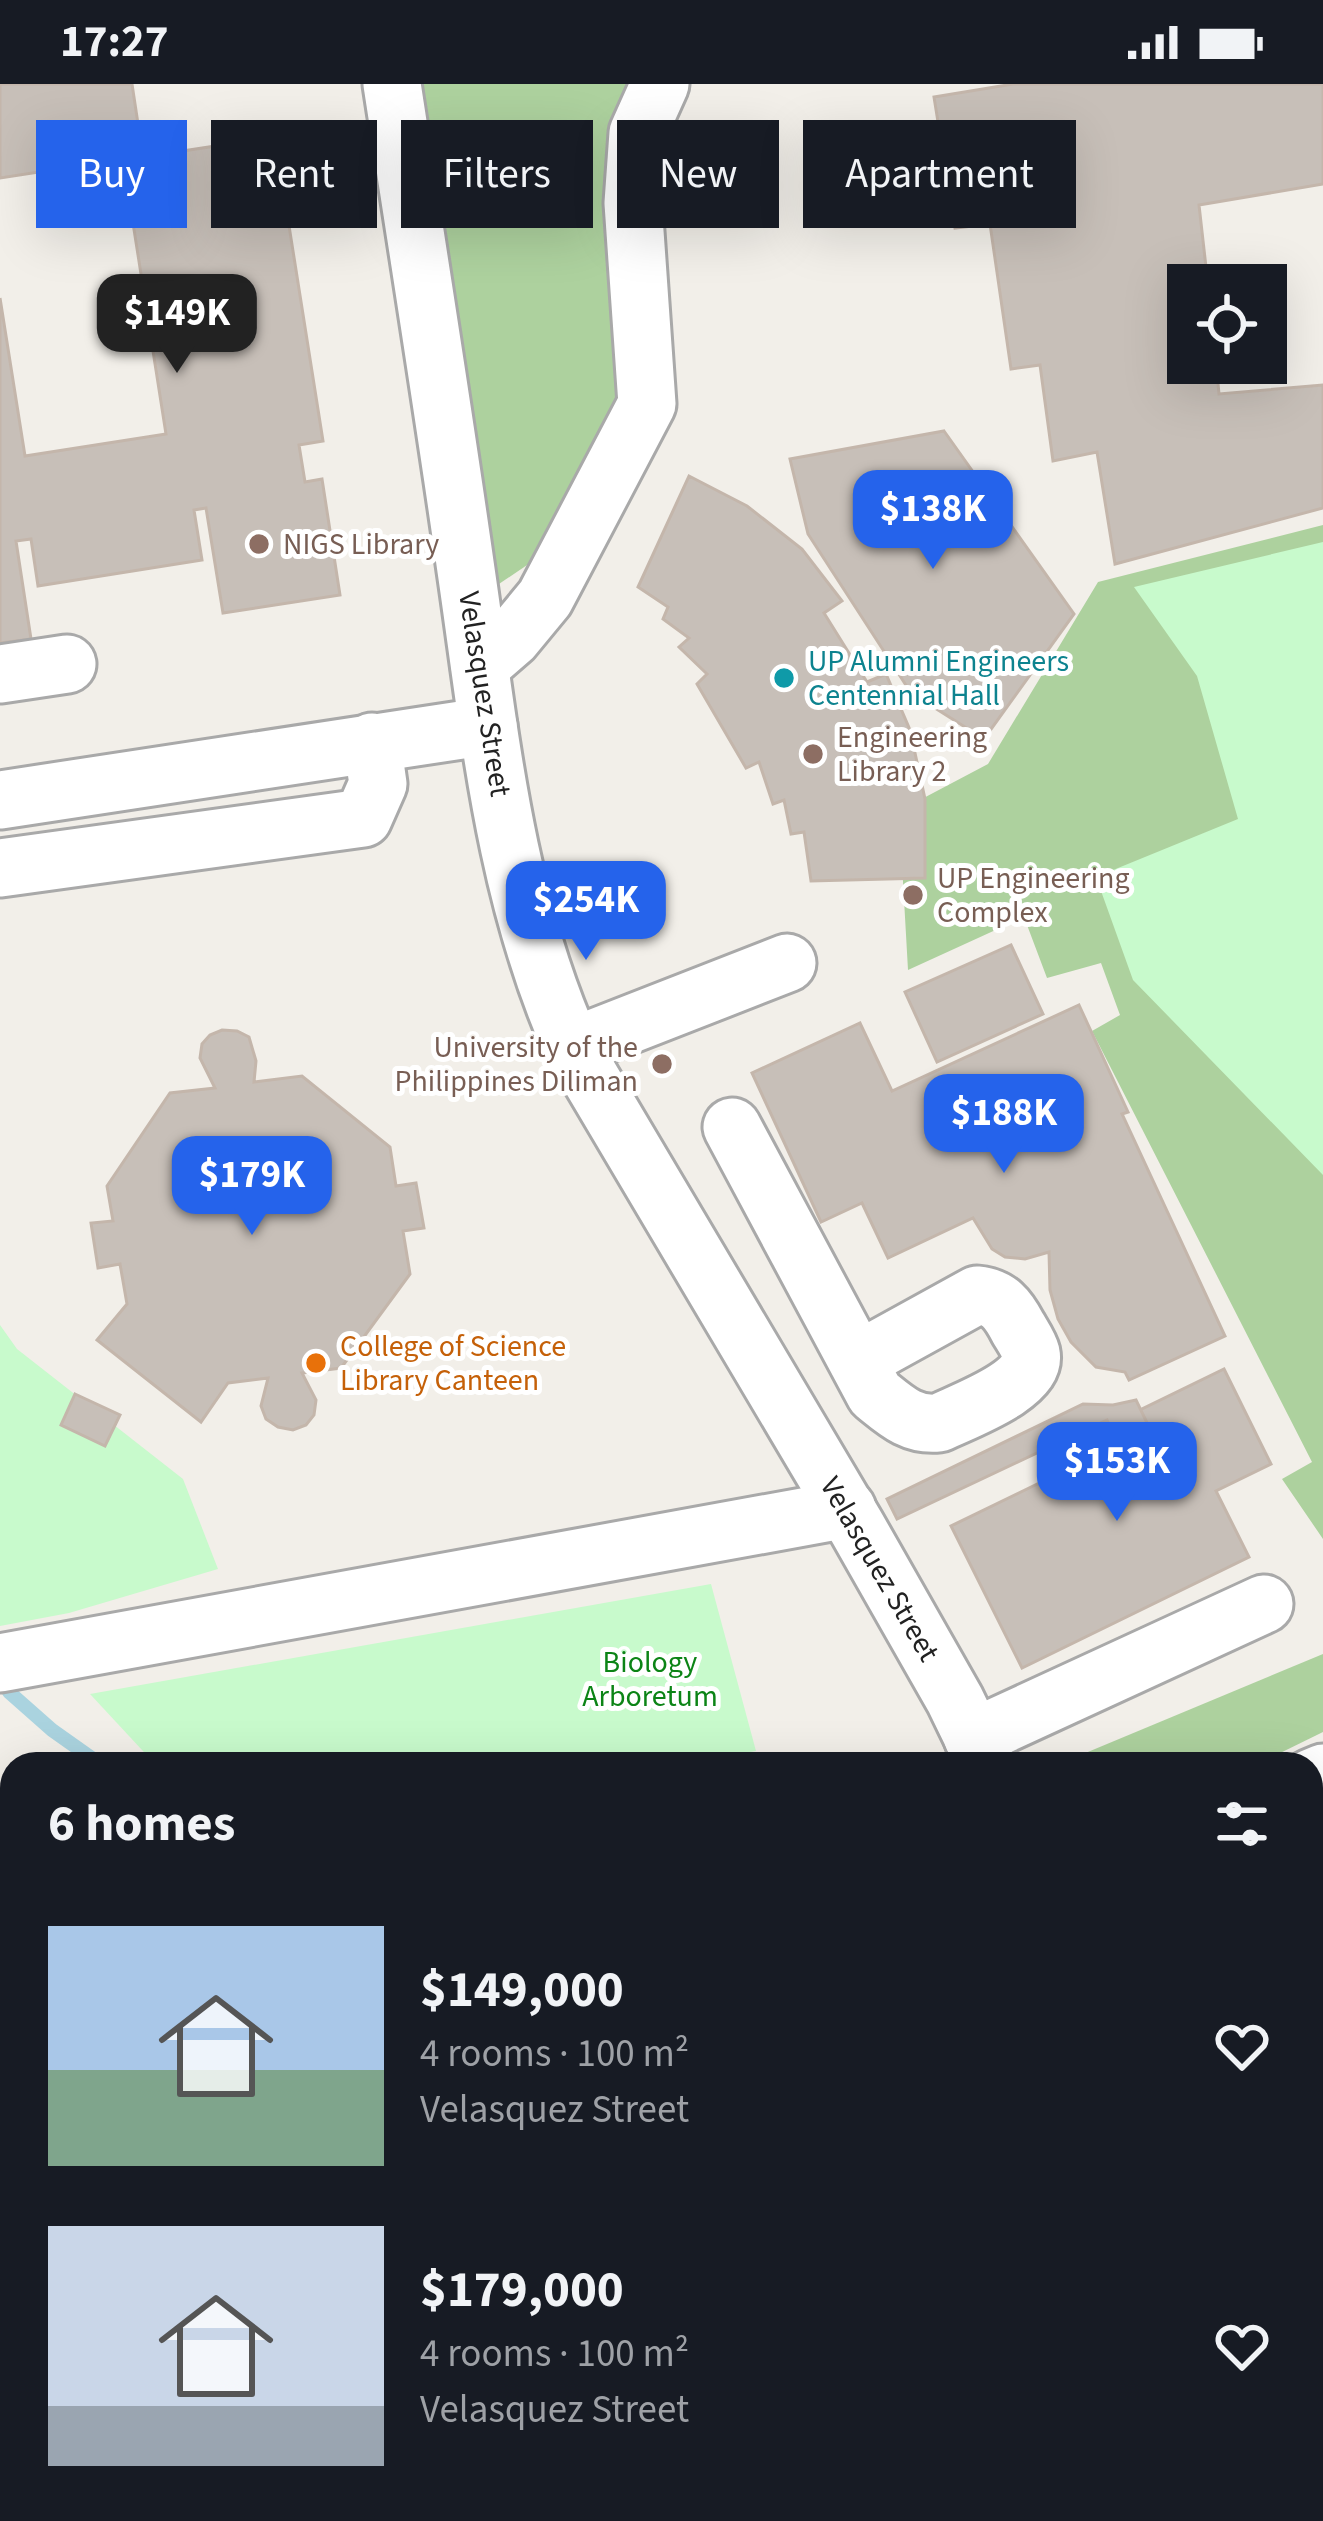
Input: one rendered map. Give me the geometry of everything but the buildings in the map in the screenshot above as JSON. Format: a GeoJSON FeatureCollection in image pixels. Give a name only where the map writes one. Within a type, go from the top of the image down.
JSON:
{"type":"FeatureCollection","features":[{"type":"Feature","properties":{"kind":"street","name":"Velasquez Street"},"geometry":{"type":"LineString","coordinates":[[392,84],[488,726],[520,906],[543,983],[572,1047],[847,1509],[980,1751]]}},
{"type":"Feature","properties":{"kind":"street"},"geometry":{"type":"LineString","coordinates":[[480,666],[512,638],[545,598],[647,404],[633,203],[638,133],[660,84]]}},
{"type":"Feature","properties":{"kind":"street"},"geometry":{"type":"LineString","coordinates":[[0,674],[67,664]]}},
{"type":"Feature","properties":{"kind":"street"},"geometry":{"type":"LineString","coordinates":[[0,800],[488,726]]}},
{"type":"Feature","properties":{"kind":"street"},"geometry":{"type":"LineString","coordinates":[[0,868],[363,818],[378,784],[372,742]]}},
{"type":"Feature","properties":{"kind":"street"},"geometry":{"type":"LineString","coordinates":[[572,1047],[787,963]]}},
{"type":"Feature","properties":{"kind":"street"},"geometry":{"type":"LineString","coordinates":[[733,1127],[867,1377],[901,1415],[925,1424],[939,1423],[1017,1383],[1028,1372],[1031,1353],[1007,1308],[977,1295],[867,1377],[802,1433]]}},
{"type":"Feature","properties":{"kind":"street"},"geometry":{"type":"LineString","coordinates":[[681,1227],[763,1186]]}},
{"type":"Feature","properties":{"kind":"street"},"geometry":{"type":"LineString","coordinates":[[0,1664],[847,1509]]}},
{"type":"Feature","properties":{"kind":"street"},"geometry":{"type":"LineString","coordinates":[[980,1751],[1264,1604]]}},
{"type":"Feature","properties":{"kind":"green space"},"geometry":{"type":"Polygon","coordinates":[[[422,84],[634,84],[634,120],[617,120],[617,228],[634,228],[635,392],[561,542],[496,586],[443,228],[593,228],[593,120],[427,120],[422,84]]]}},
{"type":"Feature","properties":{"kind":"green space"},"geometry":{"type":"Polygon","coordinates":[[[1323,525],[1323,1539],[1282,1479],[1312,1462],[1092,1031],[1120,1015],[1101,963],[1047,978],[1024,917],[908,970],[899,811],[988,764],[1098,582],[1323,525]]]}},
{"type":"Feature","properties":{"kind":"green space"},"geometry":{"type":"Polygon","coordinates":[[[1323,542],[1323,1175],[1133,980],[1096,877],[1238,819],[1197,676],[1134,587],[1323,542]]]}},
{"type":"Feature","properties":{"kind":"green space"},"geometry":{"type":"Polygon","coordinates":[[[0,1325],[17,1349],[183,1479],[218,1569],[69,1613],[0,1626],[0,1325]]]}},
{"type":"Feature","properties":{"kind":"green space","name":"Biology Arboretum"},"geometry":{"type":"Polygon","coordinates":[[[711,1584],[756,1751],[144,1752],[90,1694],[711,1584]]]}},
{"type":"Feature","properties":{"kind":"green space"},"geometry":{"type":"Polygon","coordinates":[[[1323,1654],[1323,1732],[1282,1752],[1088,1752],[1323,1654]]]}},
{"type":"Feature","properties":{"kind":"waterway"},"geometry":{"type":"LineString","coordinates":[[9,1692],[83,1752]]}},
{"type":"Feature","properties":{"kind":"place","name":"NIGS Library"},"geometry":{"type":"Point","coordinates":[259,544]}},
{"type":"Feature","properties":{"kind":"place","name":"UP Alumni Engineers Centennial Hall"},"geometry":{"type":"Point","coordinates":[784,678]}},
{"type":"Feature","properties":{"kind":"place","name":"Engineering Library 2"},"geometry":{"type":"Point","coordinates":[813,754]}},
{"type":"Feature","properties":{"kind":"place","name":"UP Engineering Complex"},"geometry":{"type":"Point","coordinates":[913,895]}},
{"type":"Feature","properties":{"kind":"place","name":"University of the Philippines Diliman"},"geometry":{"type":"Point","coordinates":[662,1064]}},
{"type":"Feature","properties":{"kind":"place","name":"College of Science Library Canteen"},"geometry":{"type":"Point","coordinates":[316,1363]}}]}
